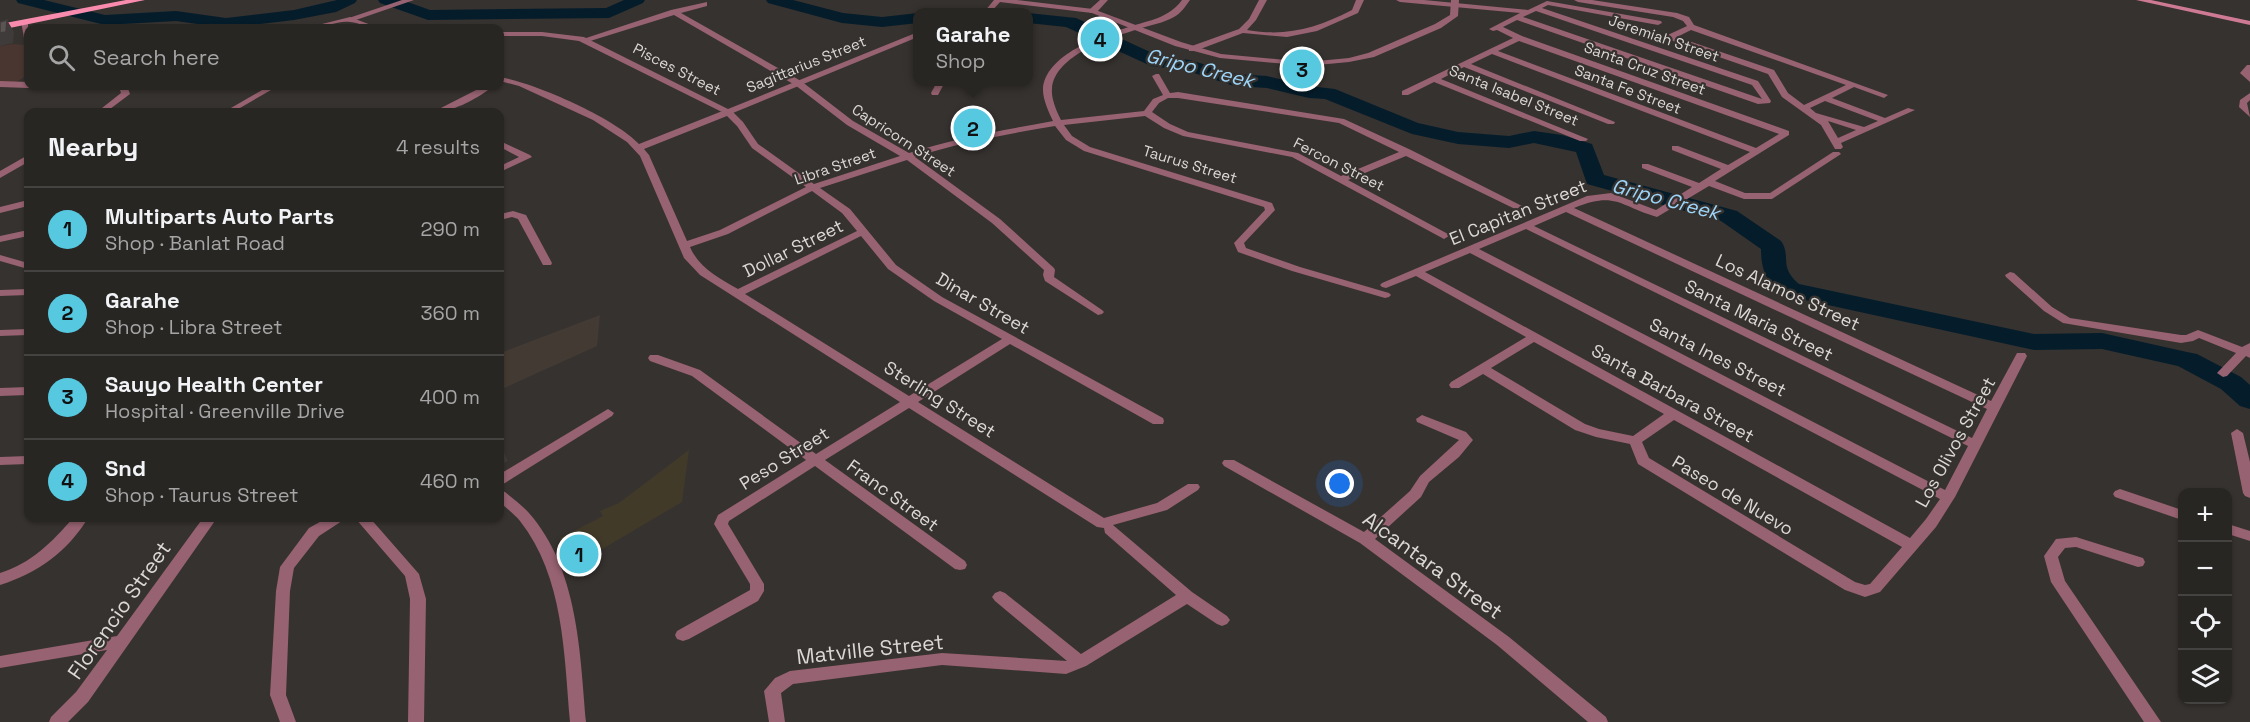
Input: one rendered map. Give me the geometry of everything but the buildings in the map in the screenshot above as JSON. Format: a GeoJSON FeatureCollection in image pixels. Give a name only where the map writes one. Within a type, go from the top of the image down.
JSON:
{"type":"FeatureCollection","features":[{"type":"Feature","properties":{"kind":"main road"},"geometry":{"type":"LineString","coordinates":[[0,20],[100,0]]}},
{"type":"Feature","properties":{"kind":"main road"},"geometry":{"type":"LineString","coordinates":[[0,27],[140,0]]}},
{"type":"Feature","properties":{"kind":"main road"},"geometry":{"type":"LineString","coordinates":[[2140,0],[2250,23]]}},
{"type":"Feature","properties":{"kind":"street"},"geometry":{"type":"LineString","coordinates":[[328,24],[396,6],[410,0]]}},
{"type":"Feature","properties":{"kind":"street"},"geometry":{"type":"LineString","coordinates":[[998,0],[1093,11],[1192,49],[1233,58],[1286,63],[1324,63],[1371,55],[1446,22],[1454,16],[1455,2]]}},
{"type":"Feature","properties":{"kind":"street"},"geometry":{"type":"LineString","coordinates":[[1093,11],[1104,0]]}},
{"type":"Feature","properties":{"kind":"street","name":"Taurus Street"},"geometry":{"type":"LineString","coordinates":[[1186,0],[1178,11],[1169,17],[1105,39],[1070,56],[1052,72],[1045,92],[1058,123],[1069,141],[1087,149],[1260,201],[1268,205],[1270,210],[1239,243],[1242,250],[1296,269],[1385,290]]}},
{"type":"Feature","properties":{"kind":"street"},"geometry":{"type":"LineString","coordinates":[[1192,49],[1242,31],[1252,21],[1263,0]]}},
{"type":"Feature","properties":{"kind":"street"},"geometry":{"type":"LineString","coordinates":[[1242,31],[1275,37],[1308,32],[1355,11],[1360,0]]}},
{"type":"Feature","properties":{"kind":"street"},"geometry":{"type":"LineString","coordinates":[[1400,0],[1537,9]]}},
{"type":"Feature","properties":{"kind":"street"},"geometry":{"type":"LineString","coordinates":[[1578,0],[1674,15],[1686,19],[1691,27],[1884,95]]}},
{"type":"Feature","properties":{"kind":"street"},"geometry":{"type":"LineString","coordinates":[[584,40],[704,4]]}},
{"type":"Feature","properties":{"kind":"street"},"geometry":{"type":"LineString","coordinates":[[1518,18],[1537,9],[1559,4],[1576,10],[1658,23]]}},
{"type":"Feature","properties":{"kind":"street","name":"Jeremiah Street"},"geometry":{"type":"LineString","coordinates":[[1518,18],[1761,102],[1767,99],[1755,83],[1537,9]]}},
{"type":"Feature","properties":{"kind":"street","name":"Capricorn Street"},"geometry":{"type":"LineString","coordinates":[[674,12],[798,83],[850,123],[909,157],[996,221],[1050,270],[1049,279],[1098,312]]}},
{"type":"Feature","properties":{"kind":"street","name":"Santa Cruz Street"},"geometry":{"type":"LineString","coordinates":[[1518,18],[1492,29],[1786,133]]}},
{"type":"Feature","properties":{"kind":"street"},"geometry":{"type":"LineString","coordinates":[[350,19],[364,24]]}},
{"type":"Feature","properties":{"kind":"street"},"geometry":{"type":"LineString","coordinates":[[1629,29],[1645,21]]}},
{"type":"Feature","properties":{"kind":"street"},"geometry":{"type":"LineString","coordinates":[[1691,27],[1666,39],[1771,72],[1785,95],[1830,129],[1837,148]]}},
{"type":"Feature","properties":{"kind":"street","name":"Pisces Street"},"geometry":{"type":"LineString","coordinates":[[504,34],[542,34],[584,40],[728,112],[741,124],[755,146],[814,186]]}},
{"type":"Feature","properties":{"kind":"street","name":"Sagittarius Street"},"geometry":{"type":"LineString","coordinates":[[638,148],[913,36]]}},
{"type":"Feature","properties":{"kind":"street"},"geometry":{"type":"LineString","coordinates":[[1405,93],[1517,39]]}},
{"type":"Feature","properties":{"kind":"street","name":"Santa Fe Street"},"geometry":{"type":"LineString","coordinates":[[1490,51],[1757,151]]}},
{"type":"Feature","properties":{"kind":"street"},"geometry":{"type":"LineString","coordinates":[[1463,64],[1611,122]]}},
{"type":"Feature","properties":{"kind":"street"},"geometry":{"type":"LineString","coordinates":[[2250,67],[2244,73],[2250,79]]}},
{"type":"Feature","properties":{"kind":"street"},"geometry":{"type":"LineString","coordinates":[[1156,76],[1167,95]]}},
{"type":"Feature","properties":{"kind":"street","name":"Santa Isabel Street"},"geometry":{"type":"LineString","coordinates":[[1434,79],[1583,139]]}},
{"type":"Feature","properties":{"kind":"street"},"geometry":{"type":"LineString","coordinates":[[504,80],[522,84],[614,127],[638,148]]}},
{"type":"Feature","properties":{"kind":"street"},"geometry":{"type":"LineString","coordinates":[[18,84],[24,81]]}},
{"type":"Feature","properties":{"kind":"street"},"geometry":{"type":"LineString","coordinates":[[0,84],[24,85]]}},
{"type":"Feature","properties":{"kind":"street"},"geometry":{"type":"LineString","coordinates":[[1804,108],[1854,84]]}},
{"type":"Feature","properties":{"kind":"street"},"geometry":{"type":"LineString","coordinates":[[935,93],[938,86]]}},
{"type":"Feature","properties":{"kind":"street"},"geometry":{"type":"LineString","coordinates":[[107,108],[126,94],[125,90]]}},
{"type":"Feature","properties":{"kind":"street"},"geometry":{"type":"LineString","coordinates":[[235,108],[267,90]]}},
{"type":"Feature","properties":{"kind":"street"},"geometry":{"type":"LineString","coordinates":[[446,108],[483,90]]}},
{"type":"Feature","properties":{"kind":"street"},"geometry":{"type":"LineString","coordinates":[[1147,113],[1149,107],[1157,99],[1167,95],[1341,121],[1517,206]]}},
{"type":"Feature","properties":{"kind":"street"},"geometry":{"type":"LineString","coordinates":[[2250,96],[2243,102],[2243,107],[2250,114]]}},
{"type":"Feature","properties":{"kind":"street"},"geometry":{"type":"LineString","coordinates":[[1825,98],[1886,121]]}},
{"type":"Feature","properties":{"kind":"street"},"geometry":{"type":"LineString","coordinates":[[1645,166],[1744,196],[1772,195],[1864,130],[1911,110]]}},
{"type":"Feature","properties":{"kind":"street","name":"Libra Street"},"geometry":{"type":"LineString","coordinates":[[682,246],[724,232],[814,186],[963,140],[1058,123],[1147,113]]}},
{"type":"Feature","properties":{"kind":"street","name":"Fercon Street"},"geometry":{"type":"LineString","coordinates":[[1147,113],[1167,126],[1186,134],[1288,152],[1444,236]]}},
{"type":"Feature","properties":{"kind":"street"},"geometry":{"type":"LineString","coordinates":[[1814,115],[1828,117],[1864,130]]}},
{"type":"Feature","properties":{"kind":"street","name":"El Capitan Street"},"geometry":{"type":"LineString","coordinates":[[1385,290],[1417,272],[1600,196],[1624,200],[1657,214],[1786,133]]}},
{"type":"Feature","properties":{"kind":"street"},"geometry":{"type":"LineString","coordinates":[[504,146],[527,157],[504,167]]}},
{"type":"Feature","properties":{"kind":"street","name":"Sterling Street"},"geometry":{"type":"LineString","coordinates":[[638,148],[682,246],[689,258],[704,273],[1102,523],[1162,507],[1193,487]]}},
{"type":"Feature","properties":{"kind":"street"},"geometry":{"type":"LineString","coordinates":[[1675,148],[1729,169]]}},
{"type":"Feature","properties":{"kind":"street"},"geometry":{"type":"LineString","coordinates":[[1340,180],[1407,152]]}},
{"type":"Feature","properties":{"kind":"street"},"geometry":{"type":"LineString","coordinates":[[0,175],[24,160]]}},
{"type":"Feature","properties":{"kind":"street","name":"Dinar Street"},"geometry":{"type":"LineString","coordinates":[[814,186],[846,210],[892,267],[906,279],[1158,421]]}},
{"type":"Feature","properties":{"kind":"street"},"geometry":{"type":"LineString","coordinates":[[0,210],[24,204]]}},
{"type":"Feature","properties":{"kind":"street","name":"Los Alamos Street"},"geometry":{"type":"LineString","coordinates":[[1567,208],[1993,407]]}},
{"type":"Feature","properties":{"kind":"street"},"geometry":{"type":"LineString","coordinates":[[504,216],[513,214],[522,217],[547,263]]}},
{"type":"Feature","properties":{"kind":"street","name":"Santa Maria Street"},"geometry":{"type":"LineString","coordinates":[[1527,226],[1976,445]]}},
{"type":"Feature","properties":{"kind":"street","name":"Dollar Street"},"geometry":{"type":"LineString","coordinates":[[737,294],[864,231]]}},
{"type":"Feature","properties":{"kind":"street"},"geometry":{"type":"LineString","coordinates":[[0,239],[24,234]]}},
{"type":"Feature","properties":{"kind":"street","name":"Santa Ines Street"},"geometry":{"type":"LineString","coordinates":[[1471,249],[1948,497]]}},
{"type":"Feature","properties":{"kind":"street"},"geometry":{"type":"LineString","coordinates":[[0,258],[24,265]]}},
{"type":"Feature","properties":{"kind":"street","name":"Santa Barbara Street"},"geometry":{"type":"LineString","coordinates":[[1417,272],[1912,546]]}},
{"type":"Feature","properties":{"kind":"street"},"geometry":{"type":"LineString","coordinates":[[2010,275],[2048,309],[2067,321],[2181,339],[2189,339],[2198,333],[2248,350],[2223,373]]}},
{"type":"Feature","properties":{"kind":"street"},"geometry":{"type":"LineString","coordinates":[[0,293],[24,292]]}},
{"type":"Feature","properties":{"kind":"street"},"geometry":{"type":"LineString","coordinates":[[0,333],[24,332]]}},
{"type":"Feature","properties":{"kind":"street"},"geometry":{"type":"LineString","coordinates":[[1455,385],[1534,337]]}},
{"type":"Feature","properties":{"kind":"street","name":"Peso Street"},"geometry":{"type":"LineString","coordinates":[[683,635],[753,597],[757,591],[757,584],[721,524],[723,519],[1010,339]]}},
{"type":"Feature","properties":{"kind":"street","name":"Los Olivos Street"},"geometry":{"type":"LineString","coordinates":[[1865,591],[1875,588],[1931,523],[1948,497],[2021,356]]}},
{"type":"Feature","properties":{"kind":"street","name":"Franc Street"},"geometry":{"type":"LineString","coordinates":[[654,358],[696,373],[960,565]]}},
{"type":"Feature","properties":{"kind":"street"},"geometry":{"type":"LineString","coordinates":[[1482,369],[1580,427],[1596,433],[1635,441],[1673,414]]}},
{"type":"Feature","properties":{"kind":"street"},"geometry":{"type":"LineString","coordinates":[[0,392],[24,391]]}},
{"type":"Feature","properties":{"kind":"street"},"geometry":{"type":"LineString","coordinates":[[504,478],[608,413]]}},
{"type":"Feature","properties":{"kind":"street"},"geometry":{"type":"LineString","coordinates":[[1365,539],[1416,494],[1419,485],[1454,456],[1465,443],[1464,437],[1422,419]]}},
{"type":"Feature","properties":{"kind":"street"},"geometry":{"type":"LineString","coordinates":[[2237,433],[2246,454],[2250,493]]}},
{"type":"Feature","properties":{"kind":"street","name":"Paseo de Nuevo"},"geometry":{"type":"LineString","coordinates":[[1635,441],[1643,461],[1654,470],[1850,586],[1865,591]]}},
{"type":"Feature","properties":{"kind":"street"},"geometry":{"type":"LineString","coordinates":[[0,461],[24,460]]}},
{"type":"Feature","properties":{"kind":"street","name":"Alcantara Street"},"geometry":{"type":"LineString","coordinates":[[1229,463],[1365,539],[1503,641],[1600,722]]}},
{"type":"Feature","properties":{"kind":"street"},"geometry":{"type":"LineString","coordinates":[[2120,494],[2178,513]]}},
{"type":"Feature","properties":{"kind":"street"},"geometry":{"type":"LineString","coordinates":[[504,498],[523,515],[550,554],[562,594],[578,722]]}},
{"type":"Feature","properties":{"kind":"street"},"geometry":{"type":"LineString","coordinates":[[0,579],[20,574],[44,560],[77,522]]}},
{"type":"Feature","properties":{"kind":"street","name":"Florencio Street"},"geometry":{"type":"LineString","coordinates":[[57,722],[82,697],[207,522]]}},
{"type":"Feature","properties":{"kind":"street"},"geometry":{"type":"LineString","coordinates":[[288,722],[278,695],[283,591],[288,567],[314,532],[330,522]]}},
{"type":"Feature","properties":{"kind":"street"},"geometry":{"type":"LineString","coordinates":[[366,522],[412,574],[418,599],[416,722]]}},
{"type":"Feature","properties":{"kind":"street"},"geometry":{"type":"LineString","coordinates":[[1110,529],[1187,596],[1222,620]]}},
{"type":"Feature","properties":{"kind":"street"},"geometry":{"type":"LineString","coordinates":[[2232,530],[2250,536]]}},
{"type":"Feature","properties":{"kind":"street"},"geometry":{"type":"LineString","coordinates":[[2138,562],[2076,542],[2061,543],[2051,556],[2058,582],[2153,722]]}},
{"type":"Feature","properties":{"kind":"street","name":"Matville Street"},"geometry":{"type":"LineString","coordinates":[[777,722],[772,691],[781,682],[790,678],[942,659],[1066,668],[1080,662],[1187,596]]}},
{"type":"Feature","properties":{"kind":"street"},"geometry":{"type":"LineString","coordinates":[[1000,597],[1080,662]]}},
{"type":"Feature","properties":{"kind":"street"},"geometry":{"type":"LineString","coordinates":[[0,662],[122,641]]}},
{"type":"Feature","properties":{"kind":"shaded area"},"geometry":{"type":"Polygon","coordinates":[[[24,45],[24,77],[16,82],[0,82],[0,46],[24,45]]]}},
{"type":"Feature","properties":{"kind":"shaded area"},"geometry":{"type":"Polygon","coordinates":[[[600,315],[597,346],[504,388],[504,351],[600,315]]]}},
{"type":"Feature","properties":{"kind":"shaded area"},"geometry":{"type":"Polygon","coordinates":[[[689,450],[682,502],[570,568],[560,538],[603,516],[600,511],[619,503],[689,450]]]}},
{"type":"Feature","properties":{"kind":"waterway","name":"Gripo Creek"},"geometry":{"type":"LineString","coordinates":[[24,0],[105,20],[176,16],[226,23],[294,15],[336,7],[349,0]]}},
{"type":"Feature","properties":{"kind":"waterway","name":"Gripo Creek"},"geometry":{"type":"LineString","coordinates":[[386,0],[428,15],[609,13],[637,0]]}},
{"type":"Feature","properties":{"kind":"waterway","name":"Gripo Creek"},"geometry":{"type":"LineString","coordinates":[[774,0],[842,18],[882,22],[913,19]]}},
{"type":"Feature","properties":{"kind":"waterway","name":"Gripo Creek"},"geometry":{"type":"LineString","coordinates":[[1033,18],[1070,22],[1157,62],[1190,66],[1234,80],[1267,82],[1309,92],[1328,93],[1412,128],[1458,138],[1509,142],[1534,137],[1562,141],[1585,148],[1595,179],[1729,216],[1773,246],[1773,260],[1777,276],[1791,290],[2034,342],[2102,341],[2187,360],[2231,383],[2250,400]]}},
{"type":"Feature","properties":{"kind":"place","name":"Snd"},"geometry":{"type":"Point","coordinates":[1100,39]}},
{"type":"Feature","properties":{"kind":"place","name":"Sauyo Health Center"},"geometry":{"type":"Point","coordinates":[1302,69]}},
{"type":"Feature","properties":{"kind":"place","name":"Garahe"},"geometry":{"type":"Point","coordinates":[973,128]}},
{"type":"Feature","properties":{"kind":"place","name":"Multiparts Auto Parts"},"geometry":{"type":"Point","coordinates":[579,554]}}]}
